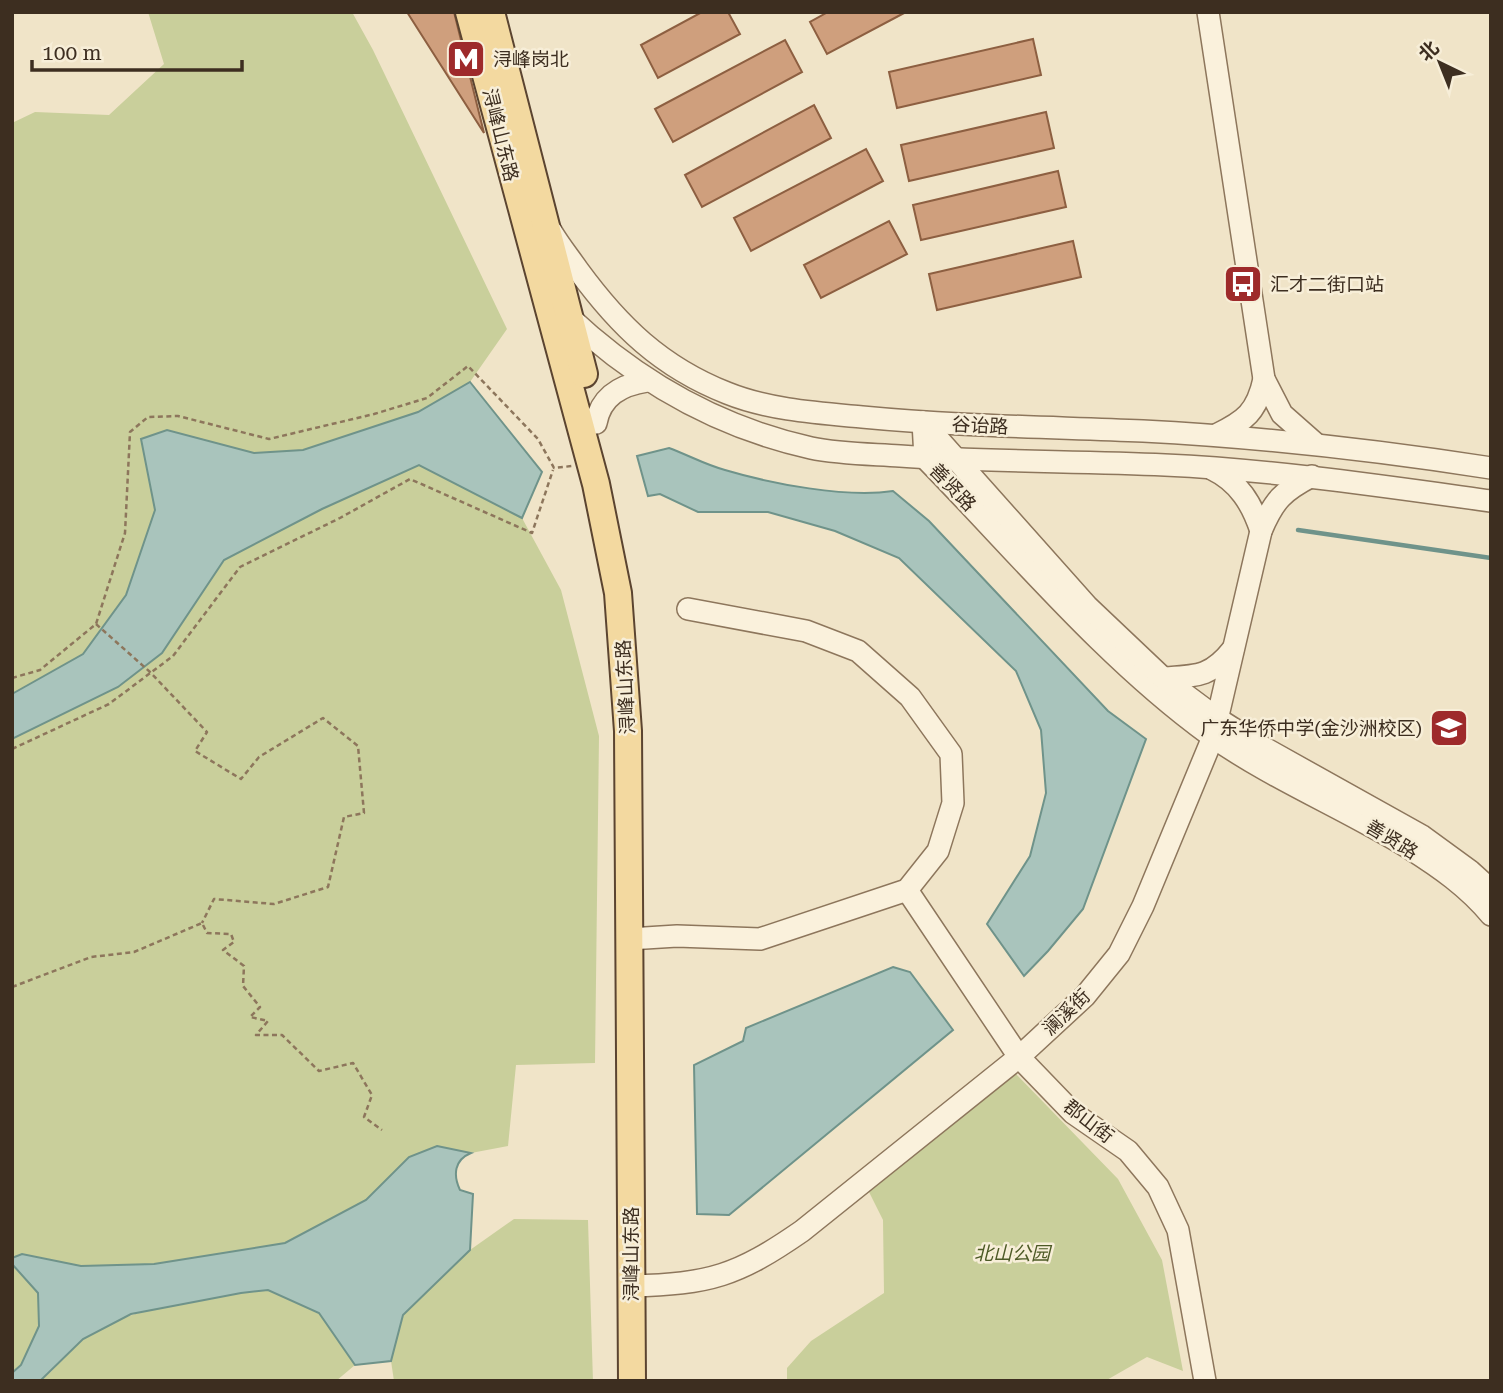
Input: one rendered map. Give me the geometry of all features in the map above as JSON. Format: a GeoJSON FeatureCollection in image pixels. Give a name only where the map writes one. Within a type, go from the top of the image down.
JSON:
{"type":"FeatureCollection","features":[{"type":"Feature","properties":{"kind":"main road","name":"浔峰山东路"},"geometry":{"type":"LineString","coordinates":[[469,12],[543,293],[563,325],[596,423],[627,549],[641,633],[644,690],[637,939]]}},
{"type":"Feature","properties":{"kind":"main road","name":"浔峰山东路"},"geometry":{"type":"LineString","coordinates":[[491,12],[544,220],[618,593],[628,731],[637,939],[640,1286],[648,1381]]}},
{"type":"Feature","properties":{"kind":"main road","name":"浔峰山东路"},"geometry":{"type":"LineString","coordinates":[[632,1381],[640,1286]]}},
{"type":"Feature","properties":{"kind":"street"},"geometry":{"type":"LineString","coordinates":[[1208,12],[1264,379],[1282,414],[1316,444]]}},
{"type":"Feature","properties":{"kind":"street","name":"谷诒路"},"geometry":{"type":"LineString","coordinates":[[544,220],[594,293],[643,345],[698,379],[747,400],[804,411],[923,422],[1214,436],[1316,444],[1491,468]]}},
{"type":"Feature","properties":{"kind":"street"},"geometry":{"type":"LineString","coordinates":[[563,325],[597,316],[621,324]]}},
{"type":"Feature","properties":{"kind":"street","name":"谷诒路"},"geometry":{"type":"LineString","coordinates":[[563,325],[687,404],[742,428],[813,448],[954,459],[1206,467],[1312,476],[1491,501]]}},
{"type":"Feature","properties":{"kind":"street"},"geometry":{"type":"LineString","coordinates":[[627,366],[643,345]]}},
{"type":"Feature","properties":{"kind":"street"},"geometry":{"type":"LineString","coordinates":[[1214,436],[1233,427],[1250,414],[1260,396],[1264,379]]}},
{"type":"Feature","properties":{"kind":"street"},"geometry":{"type":"LineString","coordinates":[[596,423],[603,402],[614,392],[647,381]]}},
{"type":"Feature","properties":{"kind":"street","name":"善贤路"},"geometry":{"type":"LineString","coordinates":[[923,422],[925,457],[1110,650],[1154,691],[1428,860],[1471,893],[1491,915]]}},
{"type":"Feature","properties":{"kind":"street","name":"善贤路"},"geometry":{"type":"LineString","coordinates":[[923,422],[1087,606],[1216,728],[1259,745],[1422,836],[1491,890]]}},
{"type":"Feature","properties":{"kind":"street"},"geometry":{"type":"LineString","coordinates":[[989,499],[988,478],[995,468],[1008,461]]}},
{"type":"Feature","properties":{"kind":"street"},"geometry":{"type":"LineString","coordinates":[[1206,467],[1228,478],[1237,486],[1254,512],[1261,531]]}},
{"type":"Feature","properties":{"kind":"street","name":"澜溪街"},"geometry":{"type":"LineString","coordinates":[[640,1286],[702,1282],[728,1274],[774,1251],[1018,1057],[1086,996],[1119,954],[1143,906],[1216,728],[1261,531],[1280,495],[1312,476]]}},
{"type":"Feature","properties":{"kind":"street"},"geometry":{"type":"LineString","coordinates":[[637,939],[677,936],[760,939],[907,890],[938,851],[953,803],[951,754],[910,697],[858,651],[806,631],[688,609]]}},
{"type":"Feature","properties":{"kind":"street"},"geometry":{"type":"LineString","coordinates":[[1163,678],[1193,676],[1213,670],[1234,647]]}},
{"type":"Feature","properties":{"kind":"street","name":"郡山街"},"geometry":{"type":"LineString","coordinates":[[907,890],[1018,1057],[1073,1113],[1128,1151],[1158,1187],[1178,1230],[1205,1381]]}},
{"type":"Feature","properties":{"kind":"path"},"geometry":{"type":"LineString","coordinates":[[12,678],[40,670],[96,624],[125,533],[130,432],[148,417],[178,416],[269,439],[374,414],[427,398],[468,366],[538,439],[554,468],[532,533],[410,479],[340,518],[240,567],[173,656],[109,704],[12,750]]}},
{"type":"Feature","properties":{"kind":"path"},"geometry":{"type":"LineString","coordinates":[[554,468],[581,465]]}},
{"type":"Feature","properties":{"kind":"path"},"geometry":{"type":"LineString","coordinates":[[12,987],[91,957],[134,952],[202,923],[214,900],[274,904],[328,887],[344,817],[363,813],[358,746],[323,718],[259,757],[241,779],[195,751],[207,732],[150,672],[96,624]]}},
{"type":"Feature","properties":{"kind":"path"},"geometry":{"type":"LineString","coordinates":[[202,923],[207,933],[231,934],[234,942],[223,950],[244,965],[243,986],[260,1007],[250,1017],[268,1021],[256,1035],[282,1035],[319,1071],[353,1063],[372,1095],[363,1116],[382,1130]]}},
{"type":"Feature","properties":{"kind":"green space"},"geometry":{"type":"Polygon","coordinates":[[[148,12],[352,12],[373,50],[507,329],[470,382],[418,412],[303,450],[254,453],[167,430],[141,439],[155,510],[126,595],[83,654],[12,694],[12,123],[35,112],[109,115],[164,64],[148,12]]]}},
{"type":"Feature","properties":{"kind":"green space"},"geometry":{"type":"Polygon","coordinates":[[[419,465],[522,518],[561,590],[599,736],[595,1063],[516,1065],[508,1146],[471,1153],[437,1146],[409,1157],[366,1200],[285,1243],[154,1264],[81,1266],[22,1254],[12,1258],[12,739],[118,687],[162,653],[224,560],[322,509],[419,465]]]}},
{"type":"Feature","properties":{"kind":"green space","name":"北山公园"},"geometry":{"type":"Polygon","coordinates":[[[1016,1074],[1118,1179],[1162,1260],[1183,1371],[1147,1357],[1105,1381],[787,1381],[787,1368],[811,1341],[884,1293],[883,1220],[868,1190],[1016,1074]]]}},
{"type":"Feature","properties":{"kind":"green space"},"geometry":{"type":"Polygon","coordinates":[[[514,1219],[588,1220],[593,1381],[394,1381],[391,1361],[403,1315],[470,1250],[514,1219]]]}},
{"type":"Feature","properties":{"kind":"green space"},"geometry":{"type":"Polygon","coordinates":[[[12,1264],[38,1293],[39,1326],[21,1365],[12,1373],[12,1264]]]}},
{"type":"Feature","properties":{"kind":"green space"},"geometry":{"type":"Polygon","coordinates":[[[268,1290],[319,1313],[355,1365],[336,1381],[40,1381],[82,1340],[122,1319],[171,1304],[268,1290]]]}},
{"type":"Feature","properties":{"kind":"water"},"geometry":{"type":"Polygon","coordinates":[[[470,382],[542,472],[522,518],[419,465],[322,509],[224,560],[162,653],[118,687],[12,739],[12,694],[83,654],[126,595],[155,510],[141,439],[167,430],[254,453],[303,450],[418,412],[470,382]]]}},
{"type":"Feature","properties":{"kind":"water"},"geometry":{"type":"Polygon","coordinates":[[[669,448],[718,468],[786,485],[854,493],[893,491],[929,521],[1108,711],[1146,739],[1083,909],[1024,976],[987,924],[1030,856],[1046,793],[1041,730],[1016,671],[899,558],[835,531],[768,512],[698,512],[660,494],[648,496],[637,456],[669,448]]]}},
{"type":"Feature","properties":{"kind":"water"},"geometry":{"type":"Polygon","coordinates":[[[893,967],[910,972],[953,1030],[729,1215],[697,1214],[694,1065],[743,1041],[746,1028],[893,967]]]}},
{"type":"Feature","properties":{"kind":"water"},"geometry":{"type":"Polygon","coordinates":[[[437,1146],[471,1153],[461,1160],[456,1168],[460,1190],[473,1194],[470,1250],[403,1315],[391,1361],[355,1365],[319,1313],[268,1290],[131,1314],[83,1339],[40,1381],[12,1381],[12,1373],[21,1365],[39,1326],[38,1293],[12,1264],[12,1258],[22,1254],[81,1266],[154,1264],[285,1243],[366,1200],[409,1157],[437,1146]]]}},
{"type":"Feature","properties":{"kind":"building"},"geometry":{"type":"Polygon","coordinates":[[[407,12],[454,12],[484,133],[407,12]]]}},
{"type":"Feature","properties":{"kind":"building"},"geometry":{"type":"Polygon","coordinates":[[[702,12],[728,12],[740,34],[658,78],[641,45],[702,12]]]}},
{"type":"Feature","properties":{"kind":"building"},"geometry":{"type":"Polygon","coordinates":[[[828,12],[906,12],[827,54],[810,22],[828,12]]]}},
{"type":"Feature","properties":{"kind":"building"},"geometry":{"type":"Polygon","coordinates":[[[1033,39],[1041,75],[897,108],[889,72],[1033,39]]]}},
{"type":"Feature","properties":{"kind":"building"},"geometry":{"type":"Polygon","coordinates":[[[785,40],[802,72],[673,142],[655,109],[785,40]]]}},
{"type":"Feature","properties":{"kind":"building"},"geometry":{"type":"Polygon","coordinates":[[[814,105],[831,138],[702,207],[685,175],[814,105]]]}},
{"type":"Feature","properties":{"kind":"building"},"geometry":{"type":"Polygon","coordinates":[[[1046,112],[1054,148],[909,181],[901,145],[1046,112]]]}},
{"type":"Feature","properties":{"kind":"building"},"geometry":{"type":"Polygon","coordinates":[[[866,149],[883,181],[751,251],[734,218],[866,149]]]}},
{"type":"Feature","properties":{"kind":"building"},"geometry":{"type":"Polygon","coordinates":[[[1058,171],[1066,207],[921,240],[913,205],[1058,171]]]}},
{"type":"Feature","properties":{"kind":"building"},"geometry":{"type":"Polygon","coordinates":[[[889,221],[907,254],[821,298],[804,265],[889,221]]]}},
{"type":"Feature","properties":{"kind":"building"},"geometry":{"type":"Polygon","coordinates":[[[1073,241],[1081,277],[937,310],[929,274],[1073,241]]]}},
{"type":"Feature","properties":{"kind":"waterway"},"geometry":{"type":"LineString","coordinates":[[1298,530],[1491,558]]}},
{"type":"Feature","properties":{"kind":"place","name":"浔峰岗北"},"geometry":{"type":"Point","coordinates":[466,59]}},
{"type":"Feature","properties":{"kind":"place","name":"汇才二街口站"},"geometry":{"type":"Point","coordinates":[1243,284]}},
{"type":"Feature","properties":{"kind":"place","name":"广东华侨中学(金沙洲校区)"},"geometry":{"type":"Point","coordinates":[1449,728]}}]}
